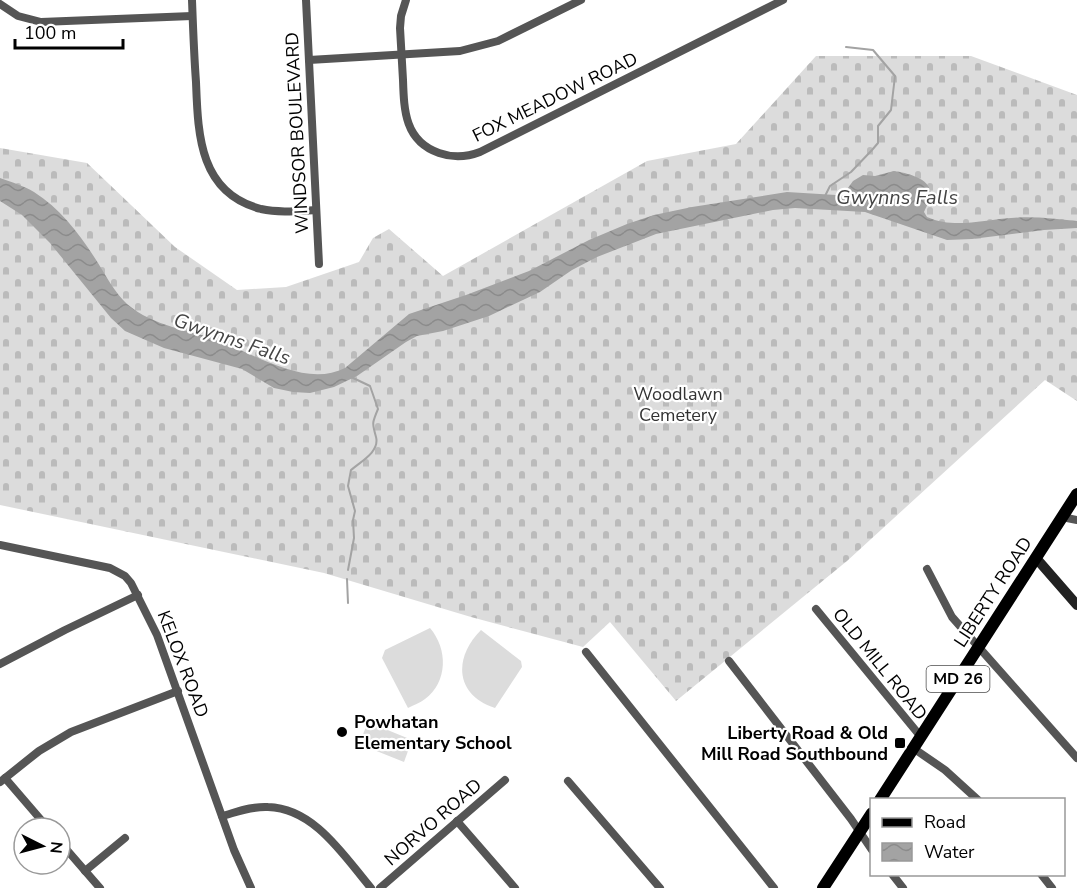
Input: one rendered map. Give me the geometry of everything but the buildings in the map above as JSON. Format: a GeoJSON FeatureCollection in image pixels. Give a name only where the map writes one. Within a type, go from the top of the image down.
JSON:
{"type":"FeatureCollection","features":[{"type":"Feature","properties":{"kind":"main road","name":"LIBERTY ROAD"},"geometry":{"type":"LineString","coordinates":[[881,798],[1077,494]]}},
{"type":"Feature","properties":{"kind":"main road"},"geometry":{"type":"LineString","coordinates":[[1036,558],[1077,605]]}},
{"type":"Feature","properties":{"kind":"main road"},"geometry":{"type":"LineString","coordinates":[[823,888],[870,816]]}},
{"type":"Feature","properties":{"kind":"street"},"geometry":{"type":"LineString","coordinates":[[192,0],[198,128],[207,164],[224,187],[249,205],[274,211],[316,210]]}},
{"type":"Feature","properties":{"kind":"street","name":"WINDSOR BOULEVARD"},"geometry":{"type":"LineString","coordinates":[[306,0],[319,264]]}},
{"type":"Feature","properties":{"kind":"street","name":"FOX MEADOW ROAD"},"geometry":{"type":"LineString","coordinates":[[406,0],[401,16],[406,117],[413,134],[419,141],[433,151],[453,156],[480,152],[783,0]]}},
{"type":"Feature","properties":{"kind":"street"},"geometry":{"type":"LineString","coordinates":[[309,60],[443,53],[489,44],[581,0]]}},
{"type":"Feature","properties":{"kind":"street"},"geometry":{"type":"LineString","coordinates":[[0,4],[18,16],[40,22],[192,16]]}},
{"type":"Feature","properties":{"kind":"street"},"geometry":{"type":"LineString","coordinates":[[1062,517],[1077,520]]}},
{"type":"Feature","properties":{"kind":"street","name":"KELOX ROAD"},"geometry":{"type":"LineString","coordinates":[[0,545],[110,567],[124,576],[138,595],[157,635],[178,691],[247,887]]}},
{"type":"Feature","properties":{"kind":"street"},"geometry":{"type":"LineString","coordinates":[[927,569],[947,609],[1077,758]]}},
{"type":"Feature","properties":{"kind":"street"},"geometry":{"type":"LineString","coordinates":[[1,663],[138,595]]}},
{"type":"Feature","properties":{"kind":"street","name":"OLD MILL ROAD"},"geometry":{"type":"LineString","coordinates":[[816,609],[921,737]]}},
{"type":"Feature","properties":{"kind":"street"},"geometry":{"type":"LineString","coordinates":[[586,652],[774,888]]}},
{"type":"Feature","properties":{"kind":"street"},"geometry":{"type":"LineString","coordinates":[[729,661],[870,847]]}},
{"type":"Feature","properties":{"kind":"street"},"geometry":{"type":"LineString","coordinates":[[36,816],[2,780],[39,751],[72,732],[178,691]]}},
{"type":"Feature","properties":{"kind":"street"},"geometry":{"type":"LineString","coordinates":[[913,748],[951,775],[976,798]]}},
{"type":"Feature","properties":{"kind":"street","name":"NORVO ROAD"},"geometry":{"type":"LineString","coordinates":[[380,888],[505,780]]}},
{"type":"Feature","properties":{"kind":"street"},"geometry":{"type":"LineString","coordinates":[[568,781],[660,888]]}},
{"type":"Feature","properties":{"kind":"street"},"geometry":{"type":"LineString","coordinates":[[222,816],[257,807],[293,812],[305,818],[327,837],[371,888]]}},
{"type":"Feature","properties":{"kind":"street"},"geometry":{"type":"LineString","coordinates":[[457,821],[515,888]]}},
{"type":"Feature","properties":{"kind":"street"},"geometry":{"type":"LineString","coordinates":[[85,871],[125,838]]}},
{"type":"Feature","properties":{"kind":"street"},"geometry":{"type":"LineString","coordinates":[[72,856],[100,888]]}},
{"type":"Feature","properties":{"kind":"street"},"geometry":{"type":"LineString","coordinates":[[894,876],[903,888]]}},
{"type":"Feature","properties":{"kind":"street"},"geometry":{"type":"LineString","coordinates":[[1043,876],[1052,888]]}},
{"type":"Feature","properties":{"kind":"green space","name":"Woodlawn Cemetery"},"geometry":{"type":"Polygon","coordinates":[[[816,56],[971,56],[1077,95],[1077,401],[1045,380],[847,561],[676,701],[610,622],[583,647],[471,617],[324,573],[0,505],[0,148],[87,163],[175,247],[237,290],[286,287],[359,262],[373,238],[389,229],[443,276],[647,161],[736,144],[816,56]]]}},
{"type":"Feature","properties":{"kind":"green space"},"geometry":{"type":"Polygon","coordinates":[[[430,628],[440,646],[443,665],[441,675],[433,692],[408,708],[382,658],[385,650],[430,628]]]}},
{"type":"Feature","properties":{"kind":"green space"},"geometry":{"type":"Polygon","coordinates":[[[481,630],[521,661],[522,667],[495,708],[472,694],[462,675],[466,652],[481,630]]]}},
{"type":"Feature","properties":{"kind":"green space"},"geometry":{"type":"Polygon","coordinates":[[[368,722],[412,740],[404,762],[359,744],[368,722]]]}},
{"type":"Feature","properties":{"kind":"water","name":"Gwynns Falls"},"geometry":{"type":"Polygon","coordinates":[[[894,171],[919,178],[928,186],[930,198],[924,212],[927,217],[937,221],[968,223],[1011,218],[1036,218],[1077,221],[1077,228],[947,240],[865,212],[795,208],[773,210],[656,234],[597,257],[572,270],[540,292],[489,316],[443,331],[417,336],[357,376],[334,387],[310,393],[274,388],[242,369],[164,348],[125,331],[111,318],[50,243],[22,215],[0,201],[0,178],[26,188],[44,199],[77,233],[123,300],[137,312],[160,323],[220,341],[281,367],[314,374],[330,373],[345,368],[409,314],[529,271],[589,240],[627,224],[654,215],[692,207],[787,192],[836,195],[845,192],[853,181],[863,175],[875,176],[894,171]]]}},
{"type":"Feature","properties":{"kind":"waterway"},"geometry":{"type":"LineString","coordinates":[[825,196],[830,186],[851,172],[878,143],[878,126],[891,110],[895,76],[873,50],[846,47]]}},
{"type":"Feature","properties":{"kind":"waterway"},"geometry":{"type":"LineString","coordinates":[[348,570],[354,538],[355,511],[348,486],[351,470],[375,447],[373,423],[378,409],[370,386],[351,377]]}},
{"type":"Feature","properties":{"kind":"waterway"},"geometry":{"type":"LineString","coordinates":[[347,579],[348,603]]}},
{"type":"Feature","properties":{"kind":"place","name":"Powhatan Elementary School"},"geometry":{"type":"Point","coordinates":[342,732]}},
{"type":"Feature","properties":{"kind":"place","name":"Liberty Road & Old Mill Road Southbound"},"geometry":{"type":"Point","coordinates":[900,743]}}]}
